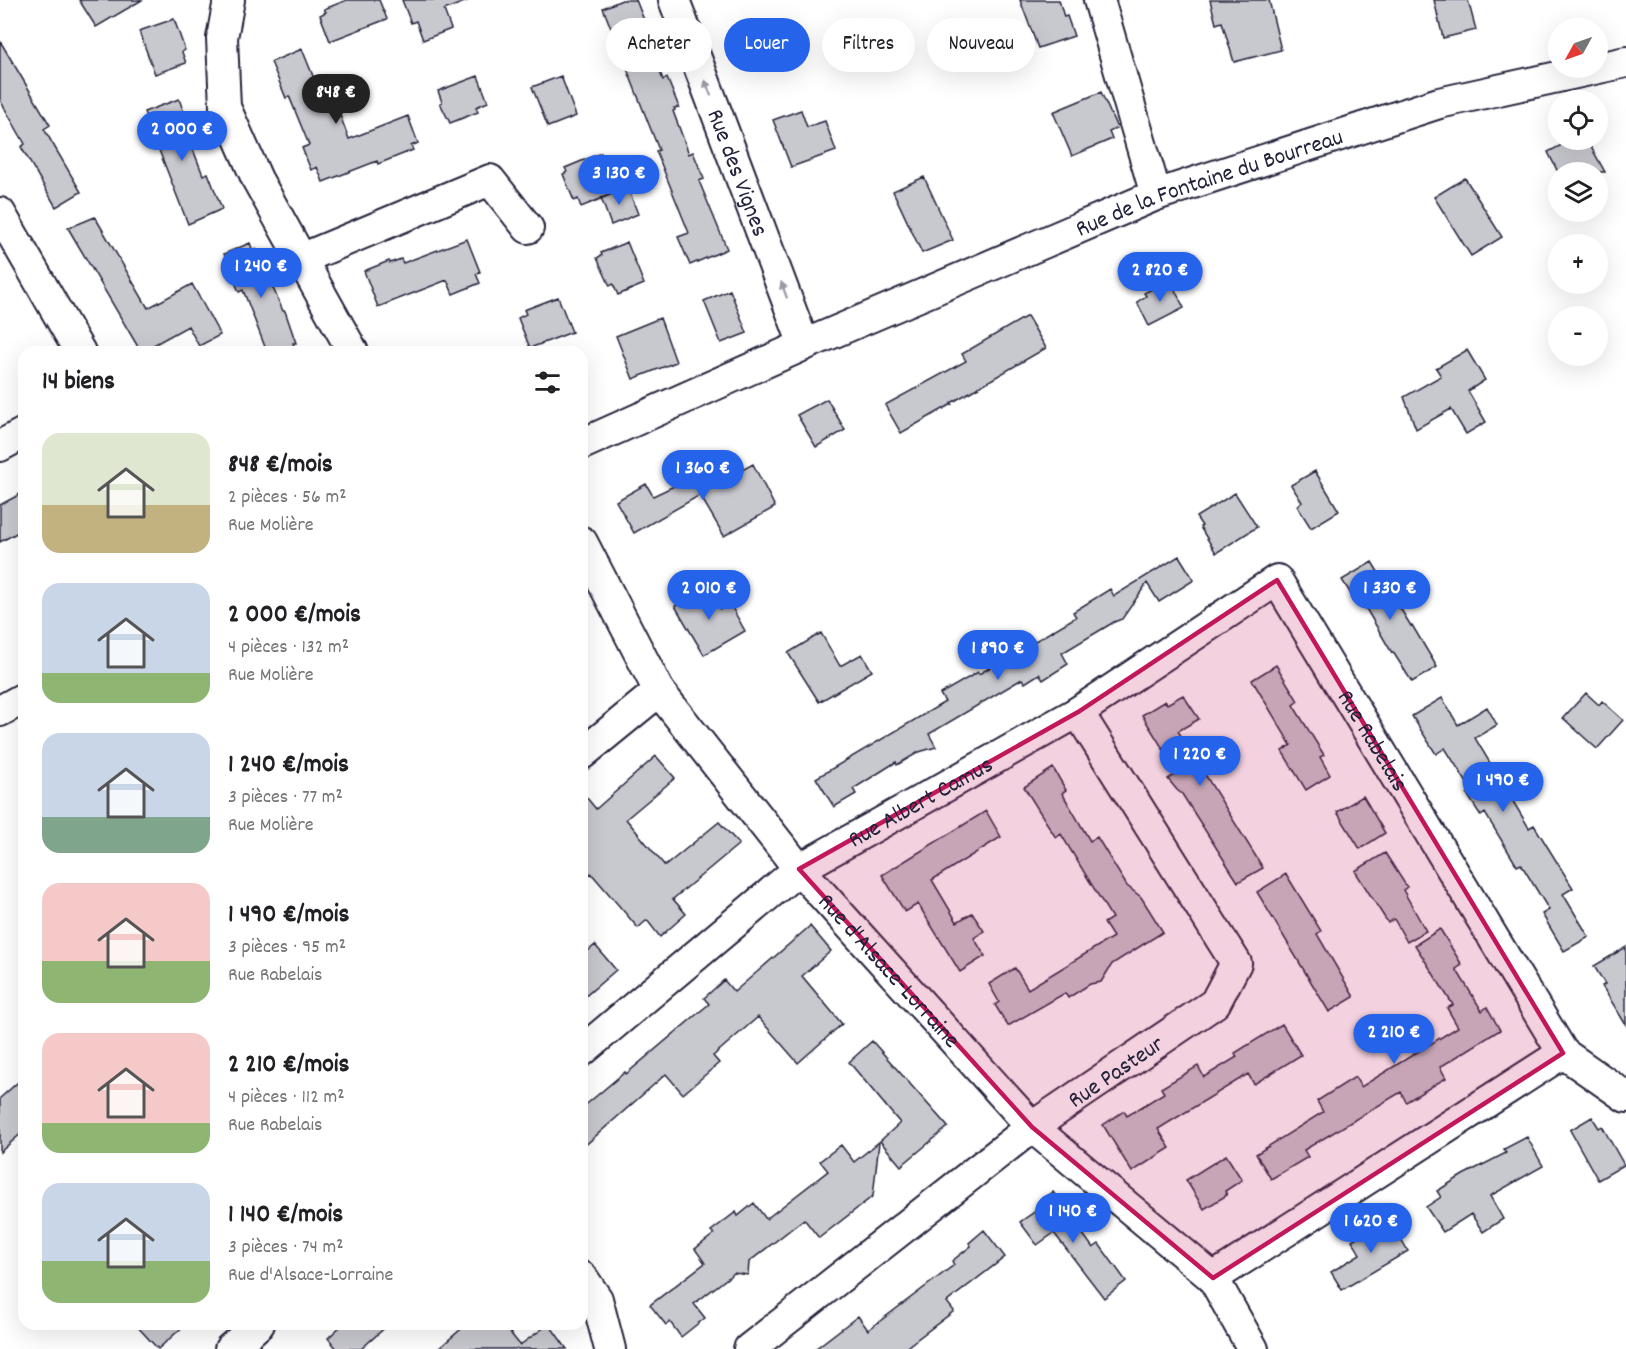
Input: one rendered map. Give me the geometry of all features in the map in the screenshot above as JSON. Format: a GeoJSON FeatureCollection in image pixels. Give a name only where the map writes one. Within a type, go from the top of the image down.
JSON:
{"type":"FeatureCollection","features":[{"type":"Feature","properties":{"kind":"street"},"geometry":{"type":"LineString","coordinates":[[229,0],[222,38],[225,106],[257,179],[350,346]]}},
{"type":"Feature","properties":{"kind":"street","name":"Rue des Vignes"},"geometry":{"type":"LineString","coordinates":[[674,0],[804,345]]}},
{"type":"Feature","properties":{"kind":"street"},"geometry":{"type":"LineString","coordinates":[[1099,0],[1156,195]]}},
{"type":"Feature","properties":{"kind":"street","name":"Rue de la Fontaine du Bourreau"},"geometry":{"type":"LineString","coordinates":[[588,441],[804,345],[1156,195],[1439,103],[1626,62]]}},
{"type":"Feature","properties":{"kind":"street"},"geometry":{"type":"LineString","coordinates":[[301,259],[490,180],[528,228]]}},
{"type":"Feature","properties":{"kind":"street"},"geometry":{"type":"LineString","coordinates":[[0,213],[77,346]]}},
{"type":"Feature","properties":{"kind":"street"},"geometry":{"type":"LineString","coordinates":[[0,446],[18,436]]}},
{"type":"Feature","properties":{"kind":"street","name":"Rue d'Alsace-Lorraine"},"geometry":{"type":"LineString","coordinates":[[588,554],[659,691],[799,869],[1032,1127],[1214,1278],[1253,1349]]}},
{"type":"Feature","properties":{"kind":"street","name":"Rue Albert Camus"},"geometry":{"type":"LineString","coordinates":[[588,1046],[799,869],[1078,711],[1277,580]]}},
{"type":"Feature","properties":{"kind":"street","name":"Rue Rabelais"},"geometry":{"type":"LineString","coordinates":[[1277,580],[1563,1053],[1626,1097]]}},
{"type":"Feature","properties":{"kind":"street"},"geometry":{"type":"LineString","coordinates":[[588,749],[659,691]]}},
{"type":"Feature","properties":{"kind":"street"},"geometry":{"type":"LineString","coordinates":[[0,711],[18,701]]}},
{"type":"Feature","properties":{"kind":"street","name":"Rue Pasteur"},"geometry":{"type":"LineString","coordinates":[[749,1349],[1032,1127],[1215,1003],[1236,963],[1078,711]]}},
{"type":"Feature","properties":{"kind":"street"},"geometry":{"type":"LineString","coordinates":[[1214,1278],[1563,1053]]}},
{"type":"Feature","properties":{"kind":"street"},"geometry":{"type":"LineString","coordinates":[[588,1286],[597,1299],[610,1349]]}},
{"type":"Feature","properties":{"kind":"street"},"geometry":{"type":"LineString","coordinates":[[230,1349],[253,1330]]}},
{"type":"Feature","properties":{"kind":"highlighted area"},"geometry":{"type":"Polygon","coordinates":[[[1277,580],[1563,1053],[1213,1278],[1032,1127],[799,869],[1078,712],[1277,580]]]}},
{"type":"Feature","properties":{"kind":"building"},"geometry":{"type":"Polygon","coordinates":[[[79,0],[142,0],[96,27],[79,0]]]}},
{"type":"Feature","properties":{"kind":"building"},"geometry":{"type":"Polygon","coordinates":[[[347,0],[379,0],[387,19],[330,41],[320,15],[326,12],[324,9],[347,0]]]}},
{"type":"Feature","properties":{"kind":"building"},"geometry":{"type":"Polygon","coordinates":[[[402,0],[467,1],[444,10],[451,29],[423,40],[416,21],[411,23],[402,0]]]}},
{"type":"Feature","properties":{"kind":"building"},"geometry":{"type":"Polygon","coordinates":[[[622,0],[636,0],[643,18],[607,18],[603,8],[622,0]]]}},
{"type":"Feature","properties":{"kind":"building"},"geometry":{"type":"Polygon","coordinates":[[[1020,0],[1059,0],[1064,17],[1067,16],[1074,36],[1038,48],[1035,40],[1035,18],[1027,18],[1020,0]]]}},
{"type":"Feature","properties":{"kind":"building"},"geometry":{"type":"Polygon","coordinates":[[[1210,0],[1269,0],[1281,50],[1234,62],[1222,22],[1216,24],[1210,0]]]}},
{"type":"Feature","properties":{"kind":"building"},"geometry":{"type":"Polygon","coordinates":[[[1434,0],[1468,0],[1476,30],[1443,38],[1434,0]]]}},
{"type":"Feature","properties":{"kind":"building"},"geometry":{"type":"Polygon","coordinates":[[[174,19],[185,50],[182,52],[186,63],[155,74],[139,31],[174,19]]]}},
{"type":"Feature","properties":{"kind":"building"},"geometry":{"type":"Polygon","coordinates":[[[0,41],[50,125],[44,129],[81,192],[56,207],[21,147],[25,144],[0,100],[0,41]]]}},
{"type":"Feature","properties":{"kind":"building"},"geometry":{"type":"Polygon","coordinates":[[[302,49],[320,93],[330,89],[349,139],[408,116],[418,143],[411,146],[413,150],[323,182],[317,167],[311,170],[302,148],[309,145],[289,96],[286,98],[271,62],[302,49]]]}},
{"type":"Feature","properties":{"kind":"building"},"geometry":{"type":"Polygon","coordinates":[[[628,72],[660,72],[663,80],[667,78],[679,107],[674,108],[673,111],[689,154],[693,152],[704,179],[699,181],[727,249],[690,265],[678,237],[689,233],[656,151],[659,150],[628,72]]]}},
{"type":"Feature","properties":{"kind":"building"},"geometry":{"type":"Polygon","coordinates":[[[478,76],[488,102],[476,107],[478,112],[450,123],[440,103],[442,102],[438,91],[478,76]]]}},
{"type":"Feature","properties":{"kind":"building"},"geometry":{"type":"Polygon","coordinates":[[[561,76],[576,116],[548,127],[532,87],[561,76]]]}},
{"type":"Feature","properties":{"kind":"building"},"geometry":{"type":"Polygon","coordinates":[[[1101,92],[1117,128],[1109,132],[1112,139],[1072,156],[1053,112],[1101,92]]]}},
{"type":"Feature","properties":{"kind":"building"},"geometry":{"type":"Polygon","coordinates":[[[179,99],[191,132],[187,134],[203,175],[208,173],[222,209],[188,224],[144,112],[179,99]]]}},
{"type":"Feature","properties":{"kind":"building"},"geometry":{"type":"Polygon","coordinates":[[[801,110],[807,127],[825,121],[836,151],[791,167],[773,120],[801,110]]]}},
{"type":"Feature","properties":{"kind":"building"},"geometry":{"type":"Polygon","coordinates":[[[1552,150],[1593,150],[1599,162],[1553,162],[1548,152],[1552,150]]]}},
{"type":"Feature","properties":{"kind":"building"},"geometry":{"type":"Polygon","coordinates":[[[601,153],[617,192],[581,207],[578,199],[574,201],[563,174],[567,172],[565,168],[601,153]]]}},
{"type":"Feature","properties":{"kind":"building"},"geometry":{"type":"Polygon","coordinates":[[[924,177],[953,240],[922,253],[893,191],[924,177]]]}},
{"type":"Feature","properties":{"kind":"building"},"geometry":{"type":"Polygon","coordinates":[[[1465,178],[1502,237],[1471,256],[1434,197],[1465,178]]]}},
{"type":"Feature","properties":{"kind":"building"},"geometry":{"type":"Polygon","coordinates":[[[628,188],[638,214],[611,225],[601,198],[628,188]]]}},
{"type":"Feature","properties":{"kind":"building"},"geometry":{"type":"Polygon","coordinates":[[[95,217],[148,308],[192,284],[220,335],[199,346],[188,326],[152,346],[137,346],[68,228],[95,217]]]}},
{"type":"Feature","properties":{"kind":"building"},"geometry":{"type":"Polygon","coordinates":[[[467,239],[480,272],[476,274],[480,283],[453,294],[447,280],[378,307],[364,271],[389,261],[390,263],[401,259],[403,263],[467,239]]]}},
{"type":"Feature","properties":{"kind":"building"},"geometry":{"type":"Polygon","coordinates":[[[627,242],[644,284],[618,295],[613,284],[610,286],[597,258],[602,255],[601,253],[627,242]]]}},
{"type":"Feature","properties":{"kind":"building"},"geometry":{"type":"Polygon","coordinates":[[[250,243],[253,251],[256,249],[283,311],[285,311],[296,343],[293,343],[294,346],[265,346],[243,290],[239,292],[224,254],[250,243]]]}},
{"type":"Feature","properties":{"kind":"building"},"geometry":{"type":"Polygon","coordinates":[[[1170,280],[1184,308],[1149,326],[1137,302],[1146,296],[1144,293],[1170,280]]]}},
{"type":"Feature","properties":{"kind":"building"},"geometry":{"type":"Polygon","coordinates":[[[730,290],[747,333],[721,343],[704,301],[730,290]]]}},
{"type":"Feature","properties":{"kind":"building"},"geometry":{"type":"Polygon","coordinates":[[[558,297],[572,332],[535,346],[529,346],[518,318],[526,314],[524,310],[558,297]]]}},
{"type":"Feature","properties":{"kind":"building"},"geometry":{"type":"Polygon","coordinates":[[[1027,316],[1046,348],[901,433],[885,405],[966,361],[962,354],[1027,316]]]}},
{"type":"Feature","properties":{"kind":"building"},"geometry":{"type":"Polygon","coordinates":[[[660,318],[676,362],[633,379],[616,336],[660,318]]]}},
{"type":"Feature","properties":{"kind":"building"},"geometry":{"type":"Polygon","coordinates":[[[1467,350],[1485,380],[1468,391],[1486,422],[1466,434],[1451,409],[1416,429],[1404,397],[1441,376],[1436,368],[1467,350]]]}},
{"type":"Feature","properties":{"kind":"building"},"geometry":{"type":"Polygon","coordinates":[[[827,399],[845,430],[816,447],[797,415],[827,399]]]}},
{"type":"Feature","properties":{"kind":"building"},"geometry":{"type":"Polygon","coordinates":[[[753,464],[775,507],[724,536],[700,495],[634,533],[616,501],[646,484],[653,496],[697,475],[704,491],[753,464]]]}},
{"type":"Feature","properties":{"kind":"building"},"geometry":{"type":"Polygon","coordinates":[[[1315,471],[1339,511],[1311,528],[1297,506],[1302,502],[1291,485],[1315,471]]]}},
{"type":"Feature","properties":{"kind":"building"},"geometry":{"type":"Polygon","coordinates":[[[1235,493],[1257,527],[1216,553],[1196,517],[1235,493]]]}},
{"type":"Feature","properties":{"kind":"building"},"geometry":{"type":"Polygon","coordinates":[[[18,495],[18,532],[0,542],[0,505],[18,495]]]}},
{"type":"Feature","properties":{"kind":"building"},"geometry":{"type":"Polygon","coordinates":[[[1179,556],[1194,580],[1159,602],[1147,583],[1122,619],[1062,653],[1068,664],[1043,680],[1039,674],[1025,683],[1022,679],[929,734],[936,747],[919,752],[897,765],[896,762],[853,789],[856,794],[834,807],[816,778],[945,702],[940,694],[978,672],[979,674],[1076,617],[1073,612],[1110,589],[1114,596],[1179,556]]]}},
{"type":"Feature","properties":{"kind":"building"},"geometry":{"type":"Polygon","coordinates":[[[1372,562],[1437,667],[1412,682],[1361,600],[1356,602],[1342,580],[1372,562]]]}},
{"type":"Feature","properties":{"kind":"building"},"geometry":{"type":"Polygon","coordinates":[[[707,587],[720,609],[730,604],[745,631],[704,655],[675,606],[707,587]]]}},
{"type":"Feature","properties":{"kind":"building"},"geometry":{"type":"Polygon","coordinates":[[[821,633],[840,666],[862,654],[872,671],[819,702],[788,653],[821,633]]]}},
{"type":"Feature","properties":{"kind":"building"},"geometry":{"type":"Polygon","coordinates":[[[1276,665],[1298,701],[1293,705],[1324,755],[1320,757],[1330,775],[1306,790],[1282,751],[1291,745],[1252,680],[1276,665]]]}},
{"type":"Feature","properties":{"kind":"building"},"geometry":{"type":"Polygon","coordinates":[[[1586,693],[1599,705],[1602,701],[1623,720],[1597,749],[1563,718],[1586,693]]]}},
{"type":"Feature","properties":{"kind":"building"},"geometry":{"type":"Polygon","coordinates":[[[1183,695],[1199,719],[1178,731],[1263,868],[1238,882],[1182,794],[1168,779],[1178,773],[1142,715],[1165,701],[1167,704],[1183,695]]]}},
{"type":"Feature","properties":{"kind":"building"},"geometry":{"type":"Polygon","coordinates":[[[1442,698],[1458,725],[1487,707],[1497,725],[1475,738],[1529,828],[1534,825],[1573,888],[1563,894],[1589,937],[1564,951],[1542,914],[1549,910],[1521,864],[1517,866],[1485,813],[1481,816],[1467,794],[1472,791],[1445,748],[1436,754],[1412,716],[1442,698]]]}},
{"type":"Feature","properties":{"kind":"building"},"geometry":{"type":"Polygon","coordinates":[[[656,756],[675,778],[626,819],[665,866],[719,822],[739,844],[673,899],[686,914],[660,937],[647,920],[638,928],[591,873],[588,876],[588,799],[596,809],[656,756]]]}},
{"type":"Feature","properties":{"kind":"building"},"geometry":{"type":"Polygon","coordinates":[[[1053,768],[1066,790],[1062,793],[1090,841],[1097,837],[1127,886],[1141,897],[1163,932],[1112,964],[1101,982],[1090,984],[1068,998],[1065,993],[1008,1026],[995,1005],[999,1002],[989,984],[1015,968],[1028,989],[1113,937],[1104,923],[1112,918],[1061,834],[1056,838],[1024,787],[1053,768]]]}},
{"type":"Feature","properties":{"kind":"building"},"geometry":{"type":"Polygon","coordinates":[[[1363,796],[1385,833],[1360,849],[1337,812],[1363,796]]]}},
{"type":"Feature","properties":{"kind":"building"},"geometry":{"type":"Polygon","coordinates":[[[986,811],[1001,837],[932,880],[957,922],[972,913],[984,931],[974,938],[985,956],[960,972],[918,904],[905,912],[882,875],[986,811]]]}},
{"type":"Feature","properties":{"kind":"building"},"geometry":{"type":"Polygon","coordinates":[[[1385,853],[1407,887],[1403,890],[1426,931],[1407,942],[1394,919],[1388,923],[1355,871],[1385,853]]]}},
{"type":"Feature","properties":{"kind":"building"},"geometry":{"type":"Polygon","coordinates":[[[1286,874],[1321,931],[1317,934],[1354,997],[1329,1012],[1257,892],[1286,874]]]}},
{"type":"Feature","properties":{"kind":"building"},"geometry":{"type":"Polygon","coordinates":[[[810,926],[831,951],[802,976],[842,1024],[798,1063],[758,1017],[713,1056],[719,1063],[683,1094],[666,1074],[588,1143],[588,1103],[709,1004],[704,998],[724,980],[734,992],[810,926]]]}},
{"type":"Feature","properties":{"kind":"building"},"geometry":{"type":"Polygon","coordinates":[[[1440,929],[1462,965],[1456,969],[1482,1011],[1487,1007],[1500,1030],[1440,1067],[1446,1078],[1406,1102],[1401,1092],[1304,1150],[1308,1157],[1271,1179],[1256,1154],[1323,1112],[1317,1101],[1355,1077],[1361,1087],[1458,1027],[1447,1008],[1453,1005],[1415,945],[1440,929]]]}},
{"type":"Feature","properties":{"kind":"building"},"geometry":{"type":"Polygon","coordinates":[[[595,945],[616,970],[588,994],[588,951],[595,945]]]}},
{"type":"Feature","properties":{"kind":"building"},"geometry":{"type":"Polygon","coordinates":[[[1626,947],[1626,1025],[1602,986],[1605,984],[1594,966],[1626,947]]]}},
{"type":"Feature","properties":{"kind":"building"},"geometry":{"type":"Polygon","coordinates":[[[1282,1024],[1301,1055],[1254,1084],[1248,1074],[1158,1129],[1170,1148],[1132,1172],[1103,1125],[1124,1111],[1127,1116],[1164,1093],[1161,1088],[1198,1066],[1204,1077],[1237,1057],[1235,1053],[1282,1024]]]}},
{"type":"Feature","properties":{"kind":"building"},"geometry":{"type":"Polygon","coordinates":[[[872,1041],[948,1127],[901,1166],[880,1141],[900,1123],[849,1062],[872,1041]]]}},
{"type":"Feature","properties":{"kind":"building"},"geometry":{"type":"Polygon","coordinates":[[[18,1082],[18,1136],[0,1152],[0,1098],[18,1082]]]}},
{"type":"Feature","properties":{"kind":"building"},"geometry":{"type":"Polygon","coordinates":[[[1592,1117],[1599,1128],[1602,1126],[1624,1165],[1598,1180],[1570,1130],[1592,1117]]]}},
{"type":"Feature","properties":{"kind":"building"},"geometry":{"type":"Polygon","coordinates":[[[1527,1137],[1543,1166],[1490,1196],[1503,1219],[1483,1232],[1471,1214],[1443,1232],[1426,1207],[1441,1197],[1437,1191],[1506,1153],[1504,1149],[1527,1137]]]}},
{"type":"Feature","properties":{"kind":"building"},"geometry":{"type":"Polygon","coordinates":[[[879,1142],[873,1196],[819,1238],[804,1219],[749,1262],[748,1275],[734,1273],[694,1304],[705,1318],[681,1337],[670,1322],[666,1325],[650,1305],[705,1263],[695,1249],[714,1234],[711,1231],[736,1212],[738,1216],[754,1203],[766,1219],[828,1171],[820,1161],[841,1145],[854,1162],[879,1142]]]}},
{"type":"Feature","properties":{"kind":"building"},"geometry":{"type":"Polygon","coordinates":[[[1226,1155],[1242,1180],[1225,1191],[1227,1195],[1204,1209],[1186,1180],[1226,1155]]]}},
{"type":"Feature","properties":{"kind":"building"},"geometry":{"type":"Polygon","coordinates":[[[1053,1192],[1093,1248],[1099,1244],[1126,1281],[1104,1298],[1054,1233],[1037,1245],[1020,1222],[1040,1208],[1037,1204],[1053,1192]]]}},
{"type":"Feature","properties":{"kind":"building"},"geometry":{"type":"Polygon","coordinates":[[[1389,1218],[1408,1251],[1342,1290],[1331,1272],[1360,1254],[1352,1240],[1389,1218]]]}},
{"type":"Feature","properties":{"kind":"building"},"geometry":{"type":"Polygon","coordinates":[[[984,1230],[1005,1257],[947,1302],[954,1311],[904,1349],[815,1349],[858,1316],[868,1330],[954,1265],[952,1261],[971,1246],[969,1243],[984,1230]]]}},
{"type":"Feature","properties":{"kind":"building"},"geometry":{"type":"Polygon","coordinates":[[[141,1330],[179,1330],[158,1349],[141,1330]]]}},
{"type":"Feature","properties":{"kind":"building"},"geometry":{"type":"Polygon","coordinates":[[[337,1330],[382,1330],[361,1349],[337,1349],[328,1338],[337,1330]]]}},
{"type":"Feature","properties":{"kind":"building"},"geometry":{"type":"Polygon","coordinates":[[[460,1330],[508,1330],[520,1345],[541,1330],[553,1330],[567,1349],[438,1349],[460,1330]]]}}]}
